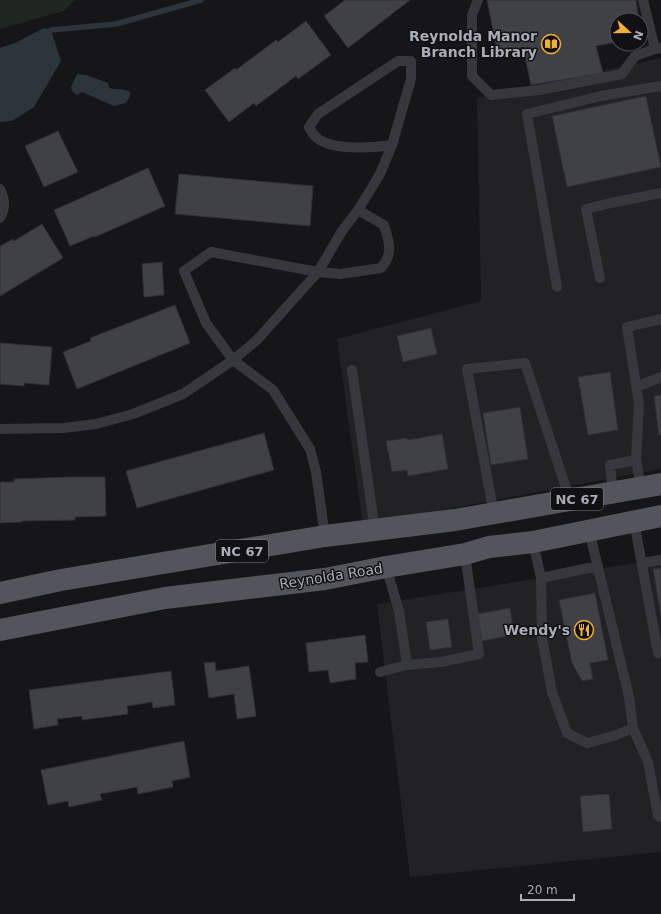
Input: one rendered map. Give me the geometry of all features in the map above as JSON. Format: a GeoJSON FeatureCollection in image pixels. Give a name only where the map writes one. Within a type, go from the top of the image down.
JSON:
{"type":"FeatureCollection","features":[{"type":"Feature","properties":{"kind":"main road","name":"NC 67"},"geometry":{"type":"LineString","coordinates":[[0,593],[61,580],[326,536],[375,531],[494,514],[651,486]]}},
{"type":"Feature","properties":{"kind":"main road","name":"Reynolda Road"},"geometry":{"type":"LineString","coordinates":[[0,630],[165,598],[326,579],[465,554],[489,547],[533,542],[661,516]]}},
{"type":"Feature","properties":{"kind":"lane"},"geometry":{"type":"LineString","coordinates":[[478,0],[472,15],[472,76],[491,95],[539,90],[622,74],[635,56],[658,48],[643,0]]}},
{"type":"Feature","properties":{"kind":"lane"},"geometry":{"type":"LineString","coordinates":[[0,429],[64,428],[96,424],[126,416],[183,394],[233,360],[257,340],[318,272],[342,231],[358,210],[380,174],[392,145],[411,79],[411,61],[398,62],[318,114],[309,127],[315,137],[331,146],[373,148],[392,145]]}},
{"type":"Feature","properties":{"kind":"lane"},"geometry":{"type":"LineString","coordinates":[[557,287],[527,114],[601,96],[661,86]]}},
{"type":"Feature","properties":{"kind":"lane"},"geometry":{"type":"LineString","coordinates":[[0,189],[4,198],[4,207],[0,218]]}},
{"type":"Feature","properties":{"kind":"lane"},"geometry":{"type":"LineString","coordinates":[[600,278],[586,209],[661,192]]}},
{"type":"Feature","properties":{"kind":"lane"},"geometry":{"type":"LineString","coordinates":[[326,536],[316,472],[310,449],[273,390],[233,360],[206,323],[184,271],[210,252],[318,272],[340,274],[381,268],[386,262],[391,246],[384,225],[358,210]]}},
{"type":"Feature","properties":{"kind":"lane"},"geometry":{"type":"LineString","coordinates":[[651,486],[636,460],[639,404],[627,326],[661,319]]}},
{"type":"Feature","properties":{"kind":"lane"},"geometry":{"type":"LineString","coordinates":[[494,514],[467,369],[525,363],[570,500]]}},
{"type":"Feature","properties":{"kind":"lane"},"geometry":{"type":"LineString","coordinates":[[352,370],[375,531]]}},
{"type":"Feature","properties":{"kind":"lane"},"geometry":{"type":"LineString","coordinates":[[636,387],[661,377]]}},
{"type":"Feature","properties":{"kind":"lane"},"geometry":{"type":"LineString","coordinates":[[613,493],[610,465],[636,460]]}},
{"type":"Feature","properties":{"kind":"lane"},"geometry":{"type":"LineString","coordinates":[[634,521],[658,653],[661,652]]}},
{"type":"Feature","properties":{"kind":"lane"},"geometry":{"type":"LineString","coordinates":[[590,530],[629,697],[633,728],[648,762],[658,816],[661,818]]}},
{"type":"Feature","properties":{"kind":"lane"},"geometry":{"type":"LineString","coordinates":[[533,542],[541,578],[542,638],[552,692],[567,733],[587,743],[614,736],[633,728]]}},
{"type":"Feature","properties":{"kind":"lane"},"geometry":{"type":"LineString","coordinates":[[380,672],[407,665],[441,662],[479,654],[465,554]]}},
{"type":"Feature","properties":{"kind":"lane"},"geometry":{"type":"LineString","coordinates":[[642,563],[661,560]]}},
{"type":"Feature","properties":{"kind":"lane"},"geometry":{"type":"LineString","coordinates":[[541,578],[598,566]]}},
{"type":"Feature","properties":{"kind":"lane"},"geometry":{"type":"LineString","coordinates":[[386,567],[399,611],[407,665]]}},
{"type":"Feature","properties":{"kind":"shaded area"},"geometry":{"type":"Polygon","coordinates":[[[0,0],[75,0],[64,11],[0,29],[0,0]]]}},
{"type":"Feature","properties":{"kind":"shaded area"},"geometry":{"type":"Polygon","coordinates":[[[44,28],[51,30],[61,61],[34,107],[12,121],[0,122],[0,48],[15,43],[44,28]]]}},
{"type":"Feature","properties":{"kind":"shaded area"},"geometry":{"type":"Polygon","coordinates":[[[661,58],[661,469],[363,525],[337,339],[481,301],[477,98],[661,58]]]}},
{"type":"Feature","properties":{"kind":"shaded area"},"geometry":{"type":"Polygon","coordinates":[[[77,74],[86,75],[108,83],[109,88],[130,92],[130,96],[126,103],[114,106],[82,92],[77,95],[72,91],[71,87],[77,74]]]}},
{"type":"Feature","properties":{"kind":"shaded area"},"geometry":{"type":"Polygon","coordinates":[[[661,559],[661,852],[410,877],[377,604],[661,559]]]}},
{"type":"Feature","properties":{"kind":"building"},"geometry":{"type":"Polygon","coordinates":[[[345,0],[410,0],[348,48],[324,16],[345,0]]]}},
{"type":"Feature","properties":{"kind":"building","name":"Reynolda Manor Branch Library"},"geometry":{"type":"Polygon","coordinates":[[[487,0],[636,0],[638,12],[609,12],[609,44],[596,46],[603,73],[531,85],[523,47],[498,55],[487,0]]]}},
{"type":"Feature","properties":{"kind":"building"},"geometry":{"type":"Polygon","coordinates":[[[306,21],[331,55],[298,79],[296,76],[256,106],[254,103],[229,122],[205,90],[235,68],[236,70],[276,40],[278,42],[306,21]]]}},
{"type":"Feature","properties":{"kind":"building"},"geometry":{"type":"Polygon","coordinates":[[[646,96],[661,167],[567,187],[552,116],[646,96]]]}},
{"type":"Feature","properties":{"kind":"building"},"geometry":{"type":"Polygon","coordinates":[[[58,131],[78,172],[44,187],[25,146],[58,131]]]}},
{"type":"Feature","properties":{"kind":"building"},"geometry":{"type":"Polygon","coordinates":[[[148,168],[165,206],[95,237],[94,236],[70,246],[54,210],[148,168]]]}},
{"type":"Feature","properties":{"kind":"building"},"geometry":{"type":"Polygon","coordinates":[[[179,174],[313,186],[310,226],[175,214],[179,174]]]}},
{"type":"Feature","properties":{"kind":"building"},"geometry":{"type":"Polygon","coordinates":[[[42,224],[63,258],[0,296],[0,246],[13,239],[14,241],[42,224]]]}},
{"type":"Feature","properties":{"kind":"building"},"geometry":{"type":"Polygon","coordinates":[[[162,262],[164,295],[144,297],[142,264],[162,262]]]}},
{"type":"Feature","properties":{"kind":"building"},"geometry":{"type":"Polygon","coordinates":[[[175,305],[190,343],[77,389],[63,352],[91,341],[90,338],[175,305]]]}},
{"type":"Feature","properties":{"kind":"building"},"geometry":{"type":"Polygon","coordinates":[[[431,328],[437,354],[403,362],[397,336],[431,328]]]}},
{"type":"Feature","properties":{"kind":"building"},"geometry":{"type":"Polygon","coordinates":[[[0,343],[52,347],[49,385],[24,383],[24,386],[0,384],[0,343]]]}},
{"type":"Feature","properties":{"kind":"building"},"geometry":{"type":"Polygon","coordinates":[[[610,372],[618,430],[588,435],[578,377],[610,372]]]}},
{"type":"Feature","properties":{"kind":"building"},"geometry":{"type":"Polygon","coordinates":[[[661,395],[661,435],[659,435],[654,396],[661,395]]]}},
{"type":"Feature","properties":{"kind":"building"},"geometry":{"type":"Polygon","coordinates":[[[520,407],[528,459],[491,465],[483,413],[520,407]]]}},
{"type":"Feature","properties":{"kind":"building"},"geometry":{"type":"Polygon","coordinates":[[[264,433],[274,470],[137,508],[126,471],[264,433]]]}},
{"type":"Feature","properties":{"kind":"building"},"geometry":{"type":"Polygon","coordinates":[[[442,434],[448,469],[408,476],[407,470],[392,472],[386,441],[407,438],[408,440],[442,434]]]}},
{"type":"Feature","properties":{"kind":"building"},"geometry":{"type":"Polygon","coordinates":[[[105,477],[106,516],[75,517],[75,520],[0,523],[0,482],[14,482],[14,479],[105,477]]]}},
{"type":"Feature","properties":{"kind":"building"},"geometry":{"type":"Polygon","coordinates":[[[661,568],[661,616],[653,569],[661,568]]]}},
{"type":"Feature","properties":{"kind":"building","name":"Wendy's"},"geometry":{"type":"Polygon","coordinates":[[[595,593],[608,660],[590,663],[593,679],[582,681],[572,663],[559,600],[595,593]]]}},
{"type":"Feature","properties":{"kind":"building"},"geometry":{"type":"Polygon","coordinates":[[[510,608],[514,635],[482,641],[477,614],[510,608]]]}},
{"type":"Feature","properties":{"kind":"building"},"geometry":{"type":"Polygon","coordinates":[[[448,619],[452,647],[430,650],[426,622],[448,619]]]}},
{"type":"Feature","properties":{"kind":"building"},"geometry":{"type":"Polygon","coordinates":[[[365,635],[368,662],[355,663],[356,679],[330,683],[328,670],[309,672],[306,643],[365,635]]]}},
{"type":"Feature","properties":{"kind":"building"},"geometry":{"type":"Polygon","coordinates":[[[215,662],[216,671],[249,666],[256,716],[237,719],[234,694],[209,698],[204,663],[215,662]]]}},
{"type":"Feature","properties":{"kind":"building"},"geometry":{"type":"Polygon","coordinates":[[[171,671],[175,705],[153,708],[152,702],[127,706],[128,714],[82,720],[82,716],[57,719],[58,725],[34,729],[29,690],[171,671]]]}},
{"type":"Feature","properties":{"kind":"building"},"geometry":{"type":"Polygon","coordinates":[[[184,741],[190,777],[172,781],[173,787],[138,794],[137,787],[100,794],[102,800],[69,807],[68,801],[48,805],[41,770],[184,741]]]}},
{"type":"Feature","properties":{"kind":"building"},"geometry":{"type":"Polygon","coordinates":[[[609,794],[612,829],[583,832],[580,796],[609,794]]]}},
{"type":"Feature","properties":{"kind":"waterway"},"geometry":{"type":"LineString","coordinates":[[46,34],[51,30],[116,24],[201,0]]}},
{"type":"Feature","properties":{"kind":"place","name":"Reynolda Manor Branch Library"},"geometry":{"type":"Point","coordinates":[551,44]}},
{"type":"Feature","properties":{"kind":"place","name":"Wendy's"},"geometry":{"type":"Point","coordinates":[584,630]}}]}
